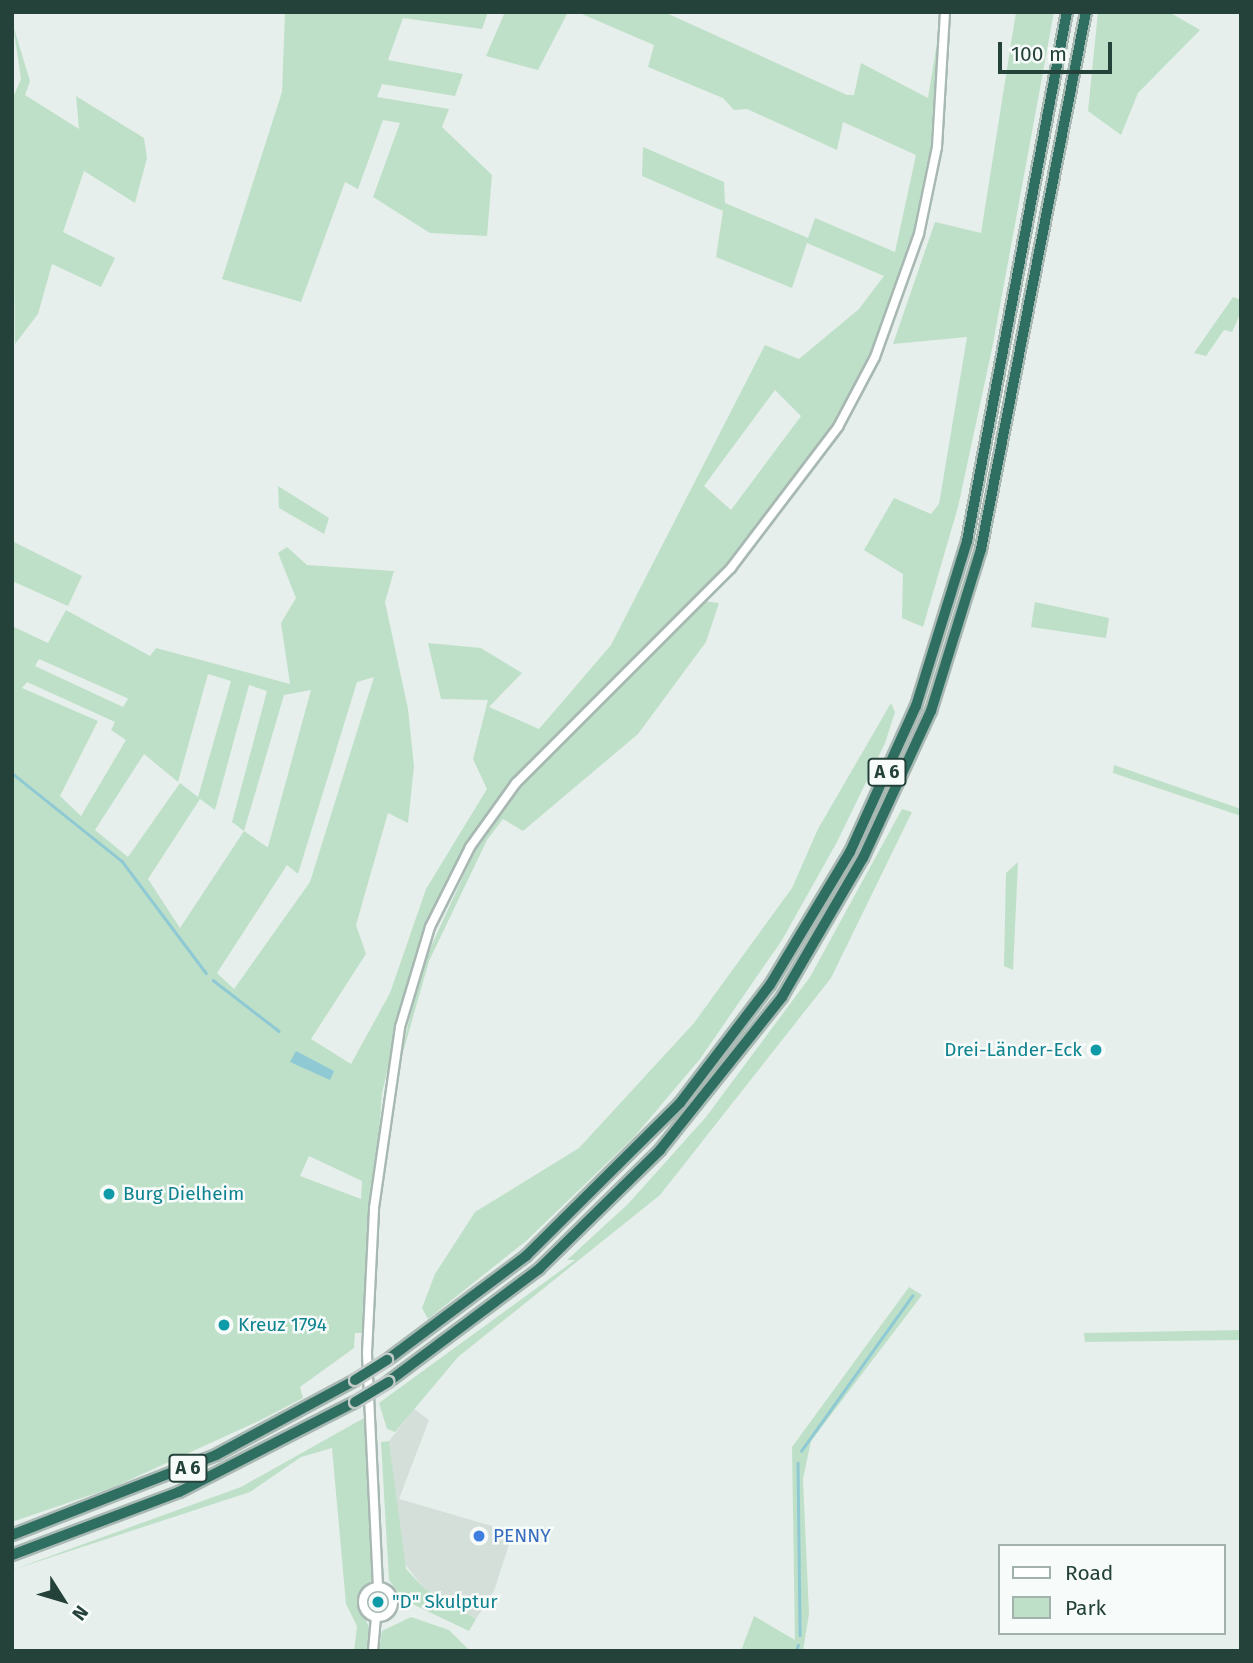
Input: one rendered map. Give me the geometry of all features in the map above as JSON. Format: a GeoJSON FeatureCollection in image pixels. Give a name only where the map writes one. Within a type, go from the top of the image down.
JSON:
{"type":"FeatureCollection","features":[{"type":"Feature","properties":{"kind":"highway","name":"A 6"},"geometry":{"type":"LineString","coordinates":[[12,1535],[216,1455],[355,1381],[387,1360],[526,1256],[680,1103],[770,985],[850,852],[916,706],[967,541],[1068,12]]}},
{"type":"Feature","properties":{"kind":"highway","name":"A 6"},"geometry":{"type":"LineString","coordinates":[[12,1555],[191,1487],[355,1402],[388,1382],[539,1269],[660,1150],[782,997],[863,858],[931,711],[981,549],[1086,12]]}},
{"type":"Feature","properties":{"kind":"street"},"geometry":{"type":"LineString","coordinates":[[376,1617],[363,1604],[378,1587],[367,1353],[374,1208],[400,1027],[430,927],[470,847],[516,783],[731,568],[838,428],[893,316],[919,234],[937,147],[945,12]]}},
{"type":"Feature","properties":{"kind":"street"},"geometry":{"type":"LineString","coordinates":[[376,1617],[389,1613],[394,1601],[378,1587]]}},
{"type":"Feature","properties":{"kind":"street"},"geometry":{"type":"LineString","coordinates":[[373,1651],[376,1617]]}},
{"type":"Feature","properties":{"kind":"shaded area"},"geometry":{"type":"Polygon","coordinates":[[[414,1409],[429,1420],[399,1499],[513,1532],[494,1591],[476,1619],[424,1588],[404,1563],[389,1441],[414,1409]]]}},
{"type":"Feature","properties":{"kind":"green space"},"geometry":{"type":"Polygon","coordinates":[[[285,12],[488,12],[482,29],[403,18],[388,60],[463,74],[455,96],[382,84],[377,97],[449,109],[442,127],[492,175],[487,236],[430,233],[373,197],[400,123],[383,120],[358,189],[345,182],[301,302],[222,279],[282,92],[285,12]]]}},
{"type":"Feature","properties":{"kind":"green space"},"geometry":{"type":"Polygon","coordinates":[[[505,12],[568,12],[538,70],[486,56],[505,12]]]}},
{"type":"Feature","properties":{"kind":"green space"},"geometry":{"type":"Polygon","coordinates":[[[577,12],[664,12],[847,95],[854,95],[861,63],[928,98],[942,12],[931,157],[915,237],[868,365],[823,446],[752,542],[534,757],[447,878],[416,952],[382,1093],[364,1333],[355,1333],[354,1348],[300,1387],[303,1398],[259,1421],[114,1487],[12,1522],[12,626],[48,643],[66,610],[150,656],[156,648],[290,684],[281,623],[296,598],[278,553],[287,547],[307,565],[394,571],[385,602],[408,709],[414,766],[408,823],[388,813],[356,925],[366,954],[311,1039],[351,1064],[390,993],[426,889],[487,789],[473,759],[488,700],[441,699],[428,643],[481,648],[522,673],[489,707],[539,729],[611,645],[765,345],[799,359],[859,309],[884,276],[807,243],[792,288],[716,257],[723,211],[642,176],[643,147],[724,182],[725,203],[808,238],[815,218],[895,252],[916,155],[843,122],[837,150],[747,109],[734,110],[723,98],[648,67],[654,45],[577,12]],[[775,390],[704,486],[731,510],[801,416],[775,390]],[[39,659],[35,666],[123,707],[127,698],[39,659]],[[208,674],[178,782],[144,754],[95,830],[128,857],[180,783],[198,797],[231,681],[208,674]],[[374,677],[357,682],[298,874],[287,865],[217,973],[234,989],[310,882],[374,677]],[[27,682],[22,688],[98,721],[60,796],[81,816],[126,740],[111,730],[115,722],[27,682]],[[249,685],[215,810],[200,799],[148,879],[180,928],[244,831],[232,822],[267,691],[249,685]],[[311,690],[284,695],[244,831],[267,847],[311,690]],[[309,1156],[300,1176],[361,1199],[362,1181],[309,1156]]]}},
{"type":"Feature","properties":{"kind":"green space"},"geometry":{"type":"Polygon","coordinates":[[[1016,12],[1054,12],[993,344],[958,507],[923,627],[902,618],[903,574],[864,550],[894,498],[931,514],[939,504],[967,337],[893,344],[935,222],[981,233],[1016,12]]]}},
{"type":"Feature","properties":{"kind":"green space"},"geometry":{"type":"Polygon","coordinates":[[[1098,12],[1169,12],[1200,30],[1138,93],[1121,135],[1088,111],[1098,12]]]}},
{"type":"Feature","properties":{"kind":"green space"},"geometry":{"type":"Polygon","coordinates":[[[13,25],[30,81],[25,95],[79,129],[76,96],[144,138],[147,158],[135,203],[84,171],[63,232],[115,258],[101,287],[52,264],[38,314],[15,344],[12,100],[21,79],[13,25]]]}},
{"type":"Feature","properties":{"kind":"green space"},"geometry":{"type":"Polygon","coordinates":[[[1233,297],[1241,300],[1241,312],[1232,332],[1224,330],[1206,356],[1194,353],[1233,297]]]}},
{"type":"Feature","properties":{"kind":"green space"},"geometry":{"type":"Polygon","coordinates":[[[278,486],[329,518],[324,534],[279,508],[278,486]]]}},
{"type":"Feature","properties":{"kind":"green space"},"geometry":{"type":"Polygon","coordinates":[[[12,541],[82,576],[68,606],[12,581],[12,541]]]}},
{"type":"Feature","properties":{"kind":"green space"},"geometry":{"type":"Polygon","coordinates":[[[704,601],[719,603],[706,642],[638,734],[523,831],[503,819],[487,840],[429,961],[394,1084],[422,966],[479,842],[533,770],[704,601]]]}},
{"type":"Feature","properties":{"kind":"green space"},"geometry":{"type":"Polygon","coordinates":[[[1035,602],[1109,618],[1106,638],[1031,627],[1035,602]]]}},
{"type":"Feature","properties":{"kind":"green space"},"geometry":{"type":"Polygon","coordinates":[[[891,703],[895,712],[885,743],[837,842],[782,940],[700,1059],[634,1137],[526,1241],[428,1319],[422,1308],[435,1274],[475,1212],[579,1148],[694,1023],[792,888],[818,829],[891,703]]]}},
{"type":"Feature","properties":{"kind":"green space"},"geometry":{"type":"Polygon","coordinates":[[[1114,765],[1241,809],[1241,816],[1113,773],[1114,765]]]}},
{"type":"Feature","properties":{"kind":"green space"},"geometry":{"type":"Polygon","coordinates":[[[902,809],[912,812],[831,978],[660,1195],[458,1357],[395,1432],[387,1429],[379,1403],[575,1260],[567,1260],[628,1204],[706,1117],[810,977],[902,809]]]}},
{"type":"Feature","properties":{"kind":"green space"},"geometry":{"type":"Polygon","coordinates":[[[1018,862],[1013,970],[1004,966],[1006,873],[1018,862]]]}},
{"type":"Feature","properties":{"kind":"green space"},"geometry":{"type":"Polygon","coordinates":[[[909,1287],[922,1295],[811,1441],[803,1479],[809,1614],[803,1651],[741,1651],[754,1616],[795,1640],[792,1447],[909,1287]]]}},
{"type":"Feature","properties":{"kind":"green space"},"geometry":{"type":"Polygon","coordinates":[[[1241,1330],[1241,1340],[1085,1342],[1084,1333],[1241,1330]]]}},
{"type":"Feature","properties":{"kind":"green space"},"geometry":{"type":"Polygon","coordinates":[[[364,1418],[371,1441],[374,1575],[358,1604],[369,1627],[368,1651],[354,1651],[357,1626],[346,1604],[332,1448],[301,1457],[250,1492],[12,1570],[241,1487],[364,1418]]]}},
{"type":"Feature","properties":{"kind":"green space"},"geometry":{"type":"Polygon","coordinates":[[[389,1441],[406,1569],[424,1588],[476,1619],[469,1631],[404,1600],[389,1580],[381,1442],[389,1441]]]}},
{"type":"Feature","properties":{"kind":"green space"},"geometry":{"type":"Polygon","coordinates":[[[379,1591],[387,1594],[390,1602],[387,1610],[379,1613],[371,1610],[368,1602],[371,1594],[379,1591]]]}},
{"type":"Feature","properties":{"kind":"green space"},"geometry":{"type":"Polygon","coordinates":[[[411,1617],[449,1630],[470,1651],[379,1651],[382,1631],[411,1617]]]}},
{"type":"Feature","properties":{"kind":"water"},"geometry":{"type":"Polygon","coordinates":[[[296,1051],[334,1071],[330,1080],[290,1062],[296,1051]]]}},
{"type":"Feature","properties":{"kind":"waterway"},"geometry":{"type":"LineString","coordinates":[[12,773],[122,861],[206,973]]}},
{"type":"Feature","properties":{"kind":"waterway"},"geometry":{"type":"LineString","coordinates":[[213,980],[279,1031]]}},
{"type":"Feature","properties":{"kind":"waterway"},"geometry":{"type":"LineString","coordinates":[[801,1451],[912,1296]]}},
{"type":"Feature","properties":{"kind":"waterway"},"geometry":{"type":"LineString","coordinates":[[798,1463],[800,1635]]}},
{"type":"Feature","properties":{"kind":"waterway"},"geometry":{"type":"LineString","coordinates":[[796,1651],[798,1645]]}},
{"type":"Feature","properties":{"kind":"place","name":"Drei-Länder-Eck"},"geometry":{"type":"Point","coordinates":[1096,1050]}},
{"type":"Feature","properties":{"kind":"place","name":"Burg Dielheim"},"geometry":{"type":"Point","coordinates":[109,1194]}},
{"type":"Feature","properties":{"kind":"place","name":"Kreuz 1794"},"geometry":{"type":"Point","coordinates":[224,1325]}},
{"type":"Feature","properties":{"kind":"place","name":"PENNY"},"geometry":{"type":"Point","coordinates":[479,1536]}},
{"type":"Feature","properties":{"kind":"place","name":"\"D\" Skulptur"},"geometry":{"type":"Point","coordinates":[378,1602]}}]}
